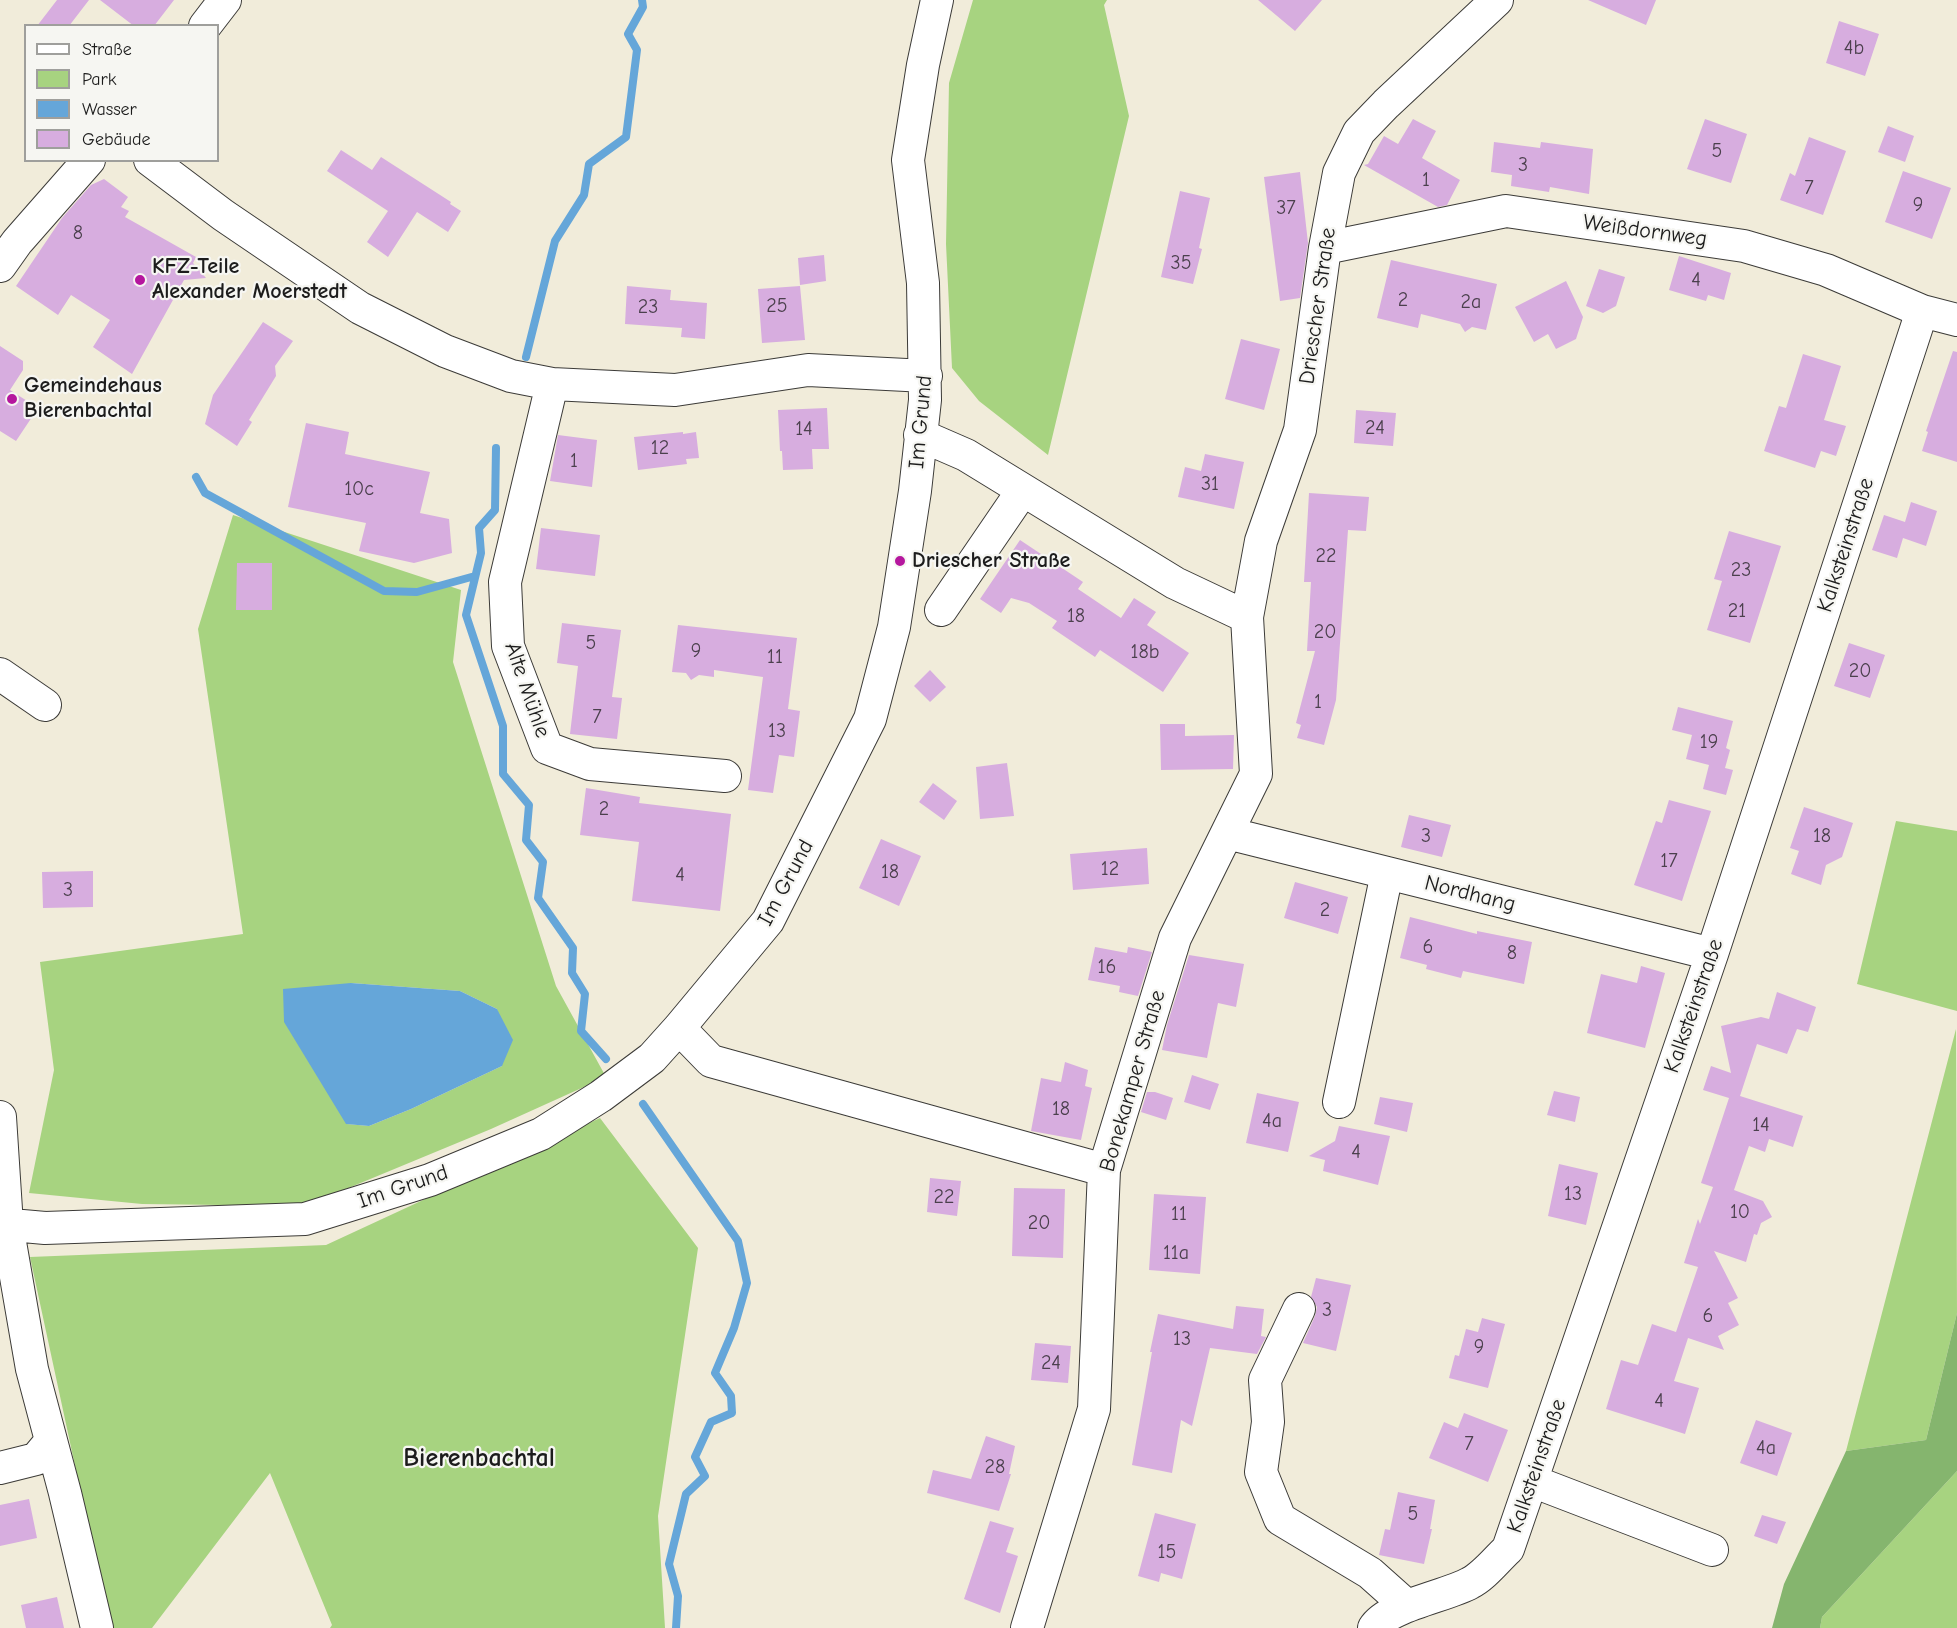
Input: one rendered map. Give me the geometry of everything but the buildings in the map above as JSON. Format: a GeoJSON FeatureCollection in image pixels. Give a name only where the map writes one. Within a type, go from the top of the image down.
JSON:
{"type":"FeatureCollection","features":[{"type":"Feature","properties":{"kind":"street"},"geometry":{"type":"LineString","coordinates":[[207,24],[225,0]]}},
{"type":"Feature","properties":{"kind":"street","name":"Im Grund"},"geometry":{"type":"LineString","coordinates":[[3,1225],[45,1228],[305,1219],[430,1180],[541,1134],[601,1096],[652,1058],[680,1028],[768,921],[870,719],[894,627],[915,491],[926,400],[923,283],[908,160],[923,65],[937,0]]}},
{"type":"Feature","properties":{"kind":"street","name":"Driescher Straße"},"geometry":{"type":"LineString","coordinates":[[1248,617],[1261,541],[1300,430],[1325,248],[1339,173],[1359,132],[1497,0]]}},
{"type":"Feature","properties":{"kind":"street"},"geometry":{"type":"LineString","coordinates":[[0,266],[17,242],[86,162]]}},
{"type":"Feature","properties":{"kind":"street"},"geometry":{"type":"LineString","coordinates":[[153,162],[223,215],[360,308],[445,351],[511,376],[552,384],[675,390],[808,370],[926,376]]}},
{"type":"Feature","properties":{"kind":"street","name":"Weißdornweg"},"geometry":{"type":"LineString","coordinates":[[1325,248],[1506,211],[1744,246],[1826,270],[1922,311],[1957,320]]}},
{"type":"Feature","properties":{"kind":"street","name":"Kalksteinstraße"},"geometry":{"type":"LineString","coordinates":[[1374,1628],[1377,1623],[1407,1606],[1471,1583],[1508,1549],[1712,954],[1922,311]]}},
{"type":"Feature","properties":{"kind":"street","name":"Alte Mühle"},"geometry":{"type":"LineString","coordinates":[[552,384],[505,582],[508,646],[547,748],[590,764],[725,776]]}},
{"type":"Feature","properties":{"kind":"street"},"geometry":{"type":"LineString","coordinates":[[920,435],[966,455],[1175,584],[1248,617]]}},
{"type":"Feature","properties":{"kind":"street"},"geometry":{"type":"LineString","coordinates":[[941,610],[1023,490]]}},
{"type":"Feature","properties":{"kind":"street","name":"Bonekamper Straße"},"geometry":{"type":"LineString","coordinates":[[1027,1628],[1094,1409],[1104,1170],[1175,938],[1256,774],[1248,617]]}},
{"type":"Feature","properties":{"kind":"street"},"geometry":{"type":"LineString","coordinates":[[0,674],[45,705]]}},
{"type":"Feature","properties":{"kind":"street","name":"Nordhang"},"geometry":{"type":"LineString","coordinates":[[1227,833],[1712,954]]}},
{"type":"Feature","properties":{"kind":"street"},"geometry":{"type":"LineString","coordinates":[[1339,1102],[1387,873]]}},
{"type":"Feature","properties":{"kind":"street"},"geometry":{"type":"LineString","coordinates":[[680,1028],[711,1061],[1104,1170]]}},
{"type":"Feature","properties":{"kind":"street"},"geometry":{"type":"LineString","coordinates":[[0,1117],[3,1225],[32,1369],[97,1628]]}},
{"type":"Feature","properties":{"kind":"street"},"geometry":{"type":"LineString","coordinates":[[1299,1309],[1265,1380],[1268,1422],[1262,1472],[1280,1519],[1370,1573],[1407,1606]]}},
{"type":"Feature","properties":{"kind":"street"},"geometry":{"type":"LineString","coordinates":[[0,1468],[36,1460],[51,1441]]}},
{"type":"Feature","properties":{"kind":"street"},"geometry":{"type":"LineString","coordinates":[[1532,1481],[1712,1550]]}},
{"type":"Feature","properties":{"kind":"green space"},"geometry":{"type":"Polygon","coordinates":[[[973,0],[1107,0],[1104,5],[1129,116],[1048,455],[979,401],[952,368],[946,244],[949,83],[973,0]]]}},
{"type":"Feature","properties":{"kind":"green space"},"geometry":{"type":"Polygon","coordinates":[[[233,515],[461,590],[453,662],[556,986],[606,1077],[491,1129],[305,1206],[142,1204],[29,1193],[54,1070],[40,962],[243,934],[198,629],[233,515]],[[351,983],[347,1124],[369,1126],[502,1066],[497,1009],[460,991],[351,983]]]}},
{"type":"Feature","properties":{"kind":"green space"},"geometry":{"type":"Polygon","coordinates":[[[1896,821],[1957,831],[1957,1011],[1857,984],[1896,821]]]}},
{"type":"Feature","properties":{"kind":"green space"},"geometry":{"type":"Polygon","coordinates":[[[1956,1029],[1957,1313],[1926,1440],[1846,1451],[1956,1029]]]}},
{"type":"Feature","properties":{"kind":"green space"},"geometry":{"type":"Polygon","coordinates":[[[600,1118],[698,1248],[658,1516],[665,1628],[330,1628],[332,1625],[270,1473],[152,1628],[110,1628],[30,1257],[326,1245],[600,1118]]]}},
{"type":"Feature","properties":{"kind":"green space"},"geometry":{"type":"Polygon","coordinates":[[[1957,1313],[1957,1471],[1822,1617],[1820,1628],[1772,1628],[1784,1584],[1846,1451],[1926,1440],[1957,1313]]]}},
{"type":"Feature","properties":{"kind":"green space"},"geometry":{"type":"Polygon","coordinates":[[[1957,1471],[1957,1628],[1820,1628],[1822,1617],[1957,1471]]]}},
{"type":"Feature","properties":{"kind":"water"},"geometry":{"type":"Polygon","coordinates":[[[351,983],[460,991],[497,1009],[513,1040],[502,1066],[369,1126],[346,1124],[284,1022],[283,989],[351,983]]]}},
{"type":"Feature","properties":{"kind":"waterway"},"geometry":{"type":"LineString","coordinates":[[526,357],[555,241],[584,195],[589,164],[626,137],[637,50],[628,34],[643,7],[642,0]]}},
{"type":"Feature","properties":{"kind":"waterway"},"geometry":{"type":"LineString","coordinates":[[496,448],[495,510],[479,528],[481,553],[466,615],[503,726],[503,774],[529,805],[526,840],[543,862],[538,898],[573,948],[572,973],[585,994],[581,1031],[606,1059]]}},
{"type":"Feature","properties":{"kind":"waterway"},"geometry":{"type":"LineString","coordinates":[[196,477],[205,493],[384,591],[417,592],[475,576]]}},
{"type":"Feature","properties":{"kind":"waterway"},"geometry":{"type":"LineString","coordinates":[[643,1104],[738,1241],[747,1283],[734,1328],[715,1373],[731,1396],[732,1413],[711,1422],[695,1457],[705,1476],[686,1494],[669,1564],[678,1596],[676,1628]]}},
{"type":"Feature","properties":{"kind":"place","name":"KFZ-Teile Alexander Moerstedt"},"geometry":{"type":"Point","coordinates":[140,280]}},
{"type":"Feature","properties":{"kind":"place","name":"Gemeindehaus Bierenbachtal"},"geometry":{"type":"Point","coordinates":[12,399]}},
{"type":"Feature","properties":{"kind":"place","name":"Driescher Straße"},"geometry":{"type":"Point","coordinates":[900,561]}},
{"type":"Feature","properties":{"kind":"district","name":"Bierenbachtal"},"geometry":{"type":"Point","coordinates":[479,1459]}}]}
